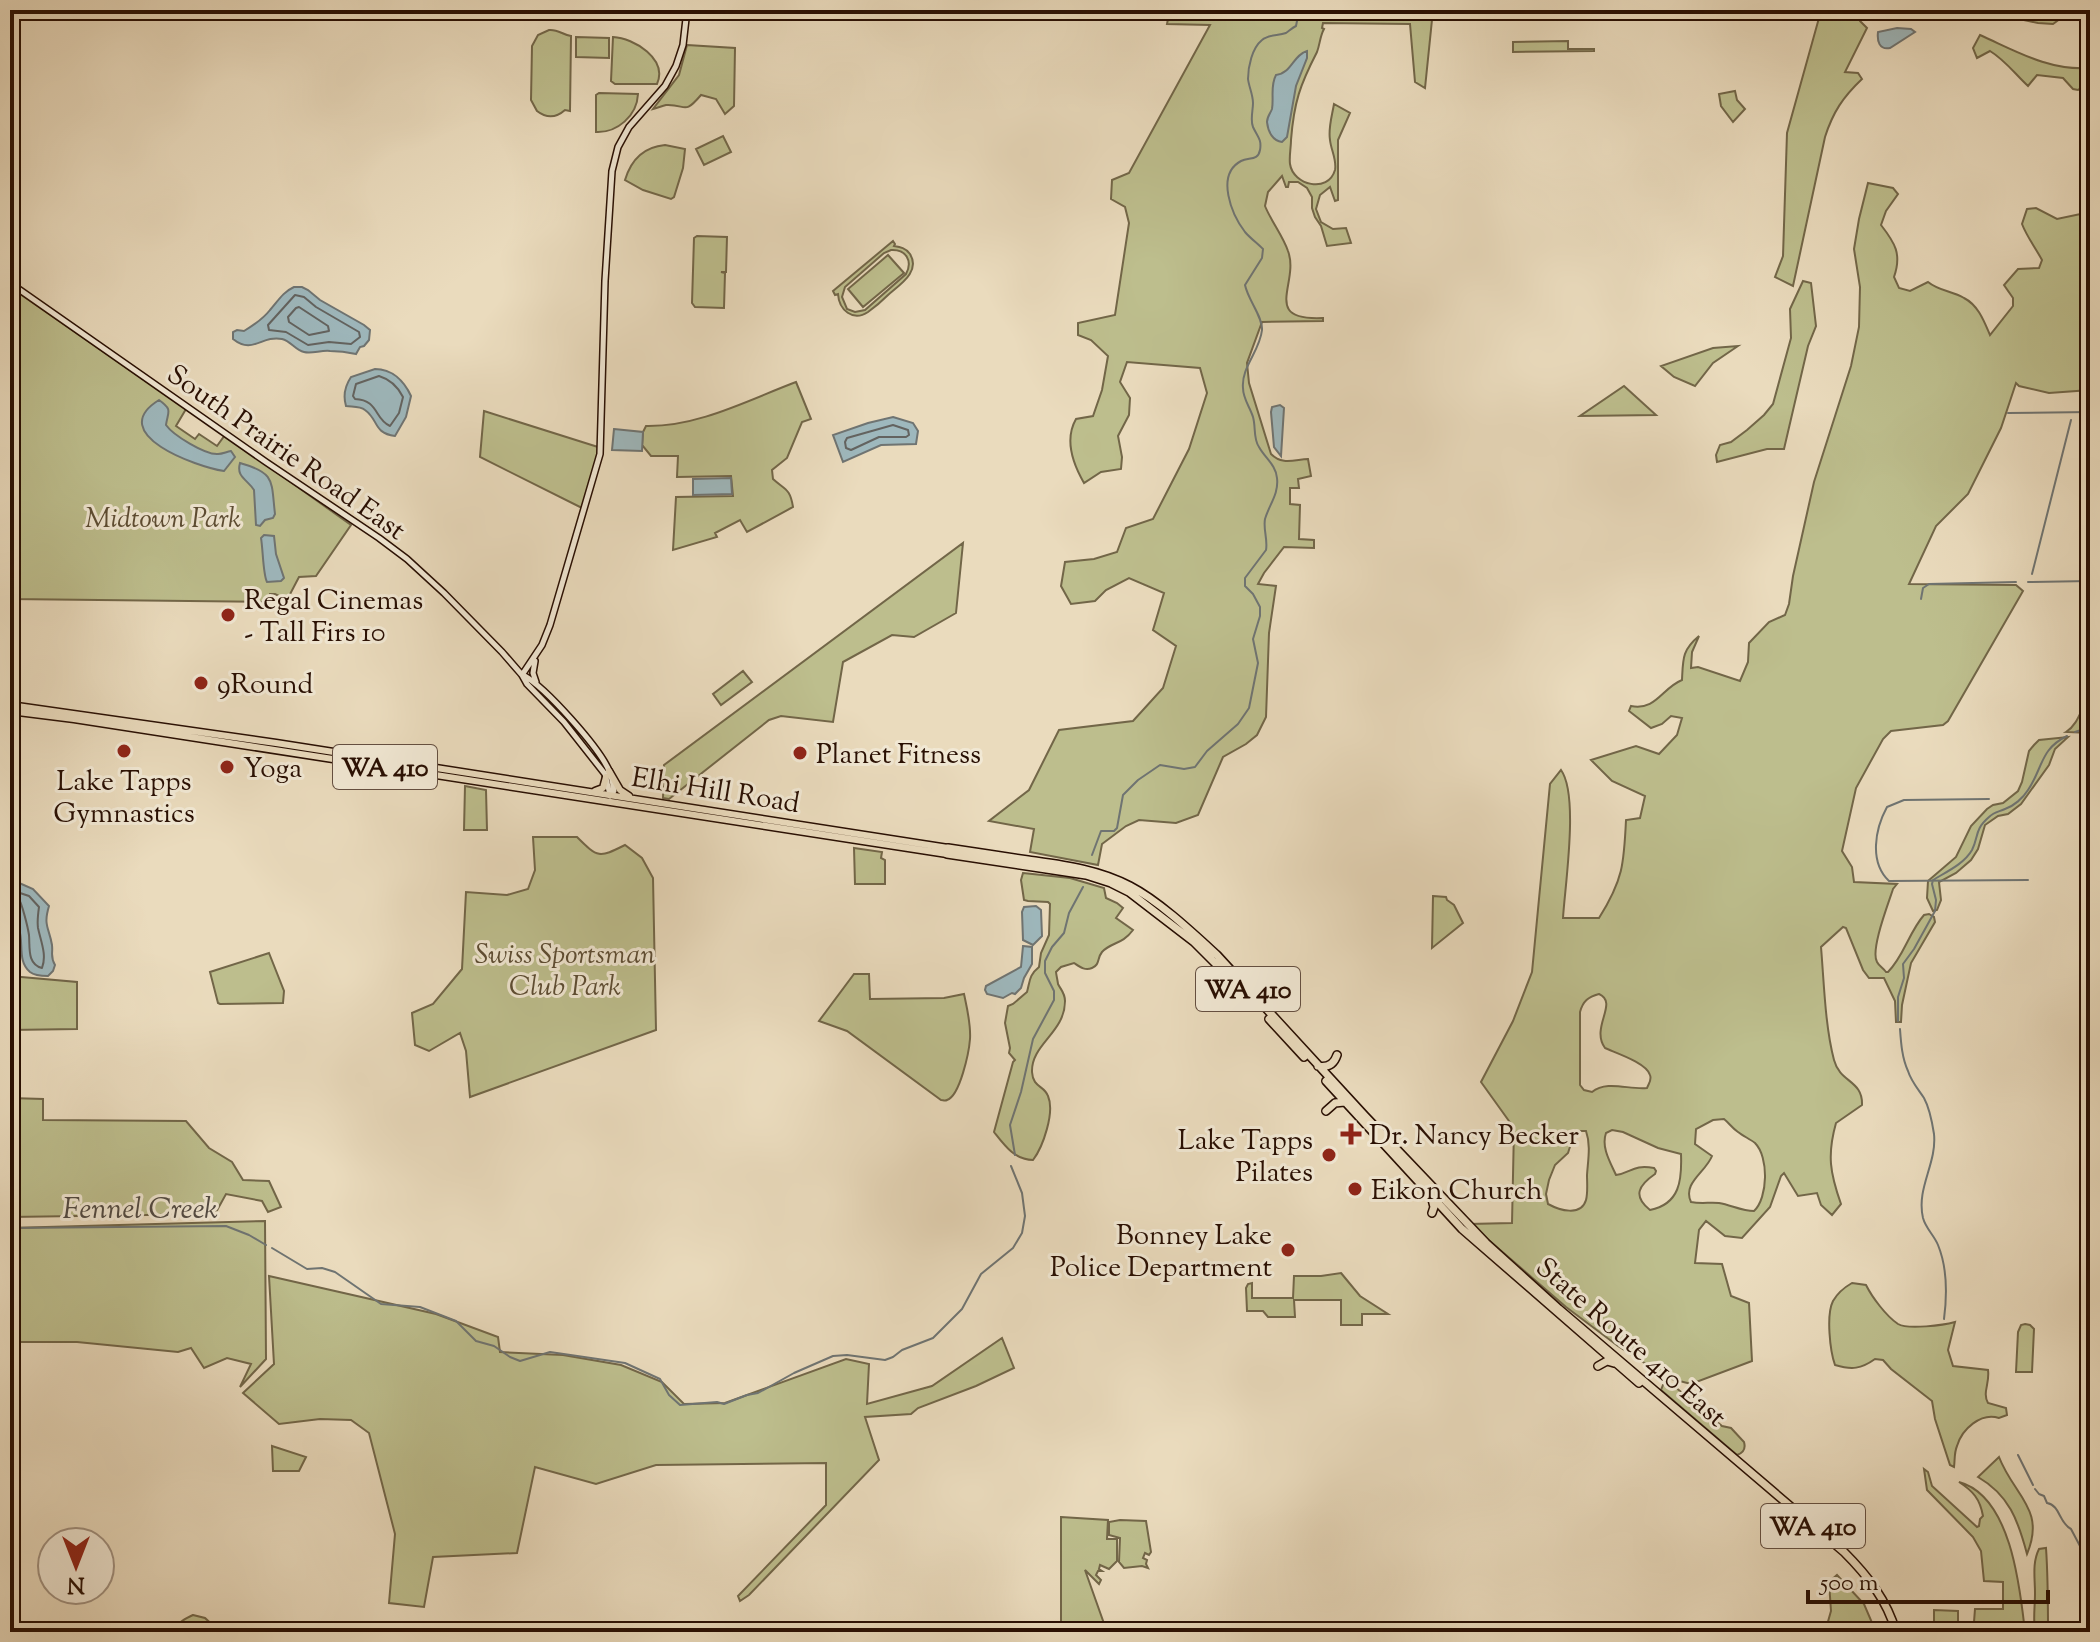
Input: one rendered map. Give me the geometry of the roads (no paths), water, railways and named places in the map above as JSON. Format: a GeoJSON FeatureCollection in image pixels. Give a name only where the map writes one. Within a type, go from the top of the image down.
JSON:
{"type":"FeatureCollection","features":[{"type":"Feature","properties":{"kind":"highway","name":"Elhi Hill Road"},"geometry":{"type":"LineString","coordinates":[[948,851],[1092,871],[1131,887],[1217,955],[1333,1085]]}},
{"type":"Feature","properties":{"kind":"highway","name":"Elhi Hill Road"},"geometry":{"type":"LineString","coordinates":[[1172,920],[1333,1085]]}},
{"type":"Feature","properties":{"kind":"highway"},"geometry":{"type":"LineString","coordinates":[[1318,1066],[1331,1065],[1337,1055]]}},
{"type":"Feature","properties":{"kind":"highway","name":"State Route 410 East"},"geometry":{"type":"LineString","coordinates":[[1333,1085],[1345,1102],[1480,1247],[1848,1562],[1871,1591],[1894,1632]]}},
{"type":"Feature","properties":{"kind":"highway","name":"State Route 410 East"},"geometry":{"type":"LineString","coordinates":[[1333,1085],[1486,1243],[1844,1552],[1878,1592],[1894,1632]]}},
{"type":"Feature","properties":{"kind":"highway"},"geometry":{"type":"LineString","coordinates":[[1326,1111],[1335,1103],[1345,1102]]}},
{"type":"Feature","properties":{"kind":"highway"},"geometry":{"type":"LineString","coordinates":[[1432,1197],[1432,1213]]}},
{"type":"Feature","properties":{"kind":"highway"},"geometry":{"type":"LineString","coordinates":[[1596,1347],[1599,1364],[1607,1361],[1616,1364]]}},
{"type":"Feature","properties":{"kind":"main road"},"geometry":{"type":"LineString","coordinates":[[522,675],[536,655],[550,625],[600,454],[612,171],[618,147],[629,127],[671,77],[681,53],[687,10]]}},
{"type":"Feature","properties":{"kind":"main road","name":"South Prairie Road East"},"geometry":{"type":"LineString","coordinates":[[10,283],[391,546],[444,593],[522,675],[608,774]]}},
{"type":"Feature","properties":{"kind":"main road"},"geometry":{"type":"LineString","coordinates":[[536,655],[533,673],[538,687]]}},
{"type":"Feature","properties":{"kind":"main road","name":"South Prairie Road East"},"geometry":{"type":"LineString","coordinates":[[522,675],[531,679],[575,725],[608,774],[610,796]]}},
{"type":"Feature","properties":{"kind":"main road","name":"Elhi Hill Road"},"geometry":{"type":"LineString","coordinates":[[10,708],[276,743],[948,851]]}},
{"type":"Feature","properties":{"kind":"main road","name":"Elhi Hill Road"},"geometry":{"type":"LineString","coordinates":[[10,708],[948,851]]}},
{"type":"Feature","properties":{"kind":"main road"},"geometry":{"type":"LineString","coordinates":[[575,790],[603,788],[608,774]]}},
{"type":"Feature","properties":{"kind":"main road"},"geometry":{"type":"LineString","coordinates":[[608,774],[623,794],[644,800]]}},
{"type":"Feature","properties":{"kind":"water"},"geometry":{"type":"Polygon","coordinates":[[[1897,28],[1915,32],[1890,48],[1881,46],[1878,32],[1897,28]]]}},
{"type":"Feature","properties":{"kind":"water"},"geometry":{"type":"Polygon","coordinates":[[[1307,51],[1296,86],[1287,137],[1282,142],[1272,135],[1267,122],[1272,109],[1274,79],[1307,51]]]}},
{"type":"Feature","properties":{"kind":"water"},"geometry":{"type":"Polygon","coordinates":[[[294,287],[308,290],[364,325],[370,330],[369,340],[356,354],[304,352],[282,339],[246,345],[233,339],[233,332],[244,331],[258,322],[294,287]]]}},
{"type":"Feature","properties":{"kind":"water"},"geometry":{"type":"Polygon","coordinates":[[[375,369],[397,377],[411,396],[406,417],[395,436],[383,432],[363,409],[346,406],[345,391],[351,377],[375,369]]]}},
{"type":"Feature","properties":{"kind":"water"},"geometry":{"type":"Polygon","coordinates":[[[159,400],[168,409],[166,425],[182,439],[212,453],[231,451],[235,457],[224,471],[177,456],[148,436],[142,425],[145,413],[159,400]]]}},
{"type":"Feature","properties":{"kind":"water"},"geometry":{"type":"Polygon","coordinates":[[[1280,405],[1284,408],[1281,456],[1274,447],[1271,412],[1272,407],[1280,405]]]}},
{"type":"Feature","properties":{"kind":"water"},"geometry":{"type":"Polygon","coordinates":[[[893,417],[913,423],[918,431],[916,444],[881,445],[843,462],[833,435],[893,417]]]}},
{"type":"Feature","properties":{"kind":"water"},"geometry":{"type":"Polygon","coordinates":[[[614,429],[643,432],[642,451],[612,450],[614,429]]]}},
{"type":"Feature","properties":{"kind":"water"},"geometry":{"type":"Polygon","coordinates":[[[240,463],[266,475],[272,486],[275,514],[260,526],[256,525],[254,490],[241,475],[240,463]]]}},
{"type":"Feature","properties":{"kind":"water"},"geometry":{"type":"Polygon","coordinates":[[[731,478],[732,494],[693,495],[693,479],[731,478]]]}},
{"type":"Feature","properties":{"kind":"water"},"geometry":{"type":"Polygon","coordinates":[[[264,535],[274,536],[284,578],[281,581],[267,582],[261,538],[264,535]]]}},
{"type":"Feature","properties":{"kind":"water"},"geometry":{"type":"Polygon","coordinates":[[[17,882],[33,889],[49,906],[47,922],[55,965],[48,976],[32,973],[24,963],[11,896],[11,885],[17,882]]]}},
{"type":"Feature","properties":{"kind":"water"},"geometry":{"type":"Polygon","coordinates":[[[1036,906],[1041,910],[1042,936],[1033,945],[1023,940],[1022,912],[1024,907],[1036,906]]]}},
{"type":"Feature","properties":{"kind":"water"},"geometry":{"type":"Polygon","coordinates":[[[1023,946],[1032,947],[1032,964],[1021,988],[1003,998],[987,994],[986,986],[1021,967],[1023,946]]]}},
{"type":"Feature","properties":{"kind":"waterway","name":"Fennel Creek"},"geometry":{"type":"LineString","coordinates":[[1092,855],[1101,831],[1117,828],[1123,795],[1138,780],[1160,765],[1184,769],[1195,767],[1207,751],[1238,724],[1249,708],[1258,663],[1253,639],[1260,607],[1245,586],[1245,578],[1266,550],[1265,519],[1275,494],[1277,478],[1257,444],[1253,417],[1243,388],[1245,373],[1262,330],[1245,285],[1262,258],[1263,249],[1240,225],[1231,206],[1227,185],[1233,167],[1255,157],[1260,150],[1260,140],[1252,124],[1253,100],[1248,79],[1253,53],[1265,38],[1286,33],[1296,26],[1297,21],[1291,10]]}},
{"type":"Feature","properties":{"kind":"waterway"},"geometry":{"type":"LineString","coordinates":[[2008,413],[2090,412]]}},
{"type":"Feature","properties":{"kind":"waterway"},"geometry":{"type":"LineString","coordinates":[[2032,574],[2071,420]]}},
{"type":"Feature","properties":{"kind":"waterway"},"geometry":{"type":"LineString","coordinates":[[2028,582],[2090,581]]}},
{"type":"Feature","properties":{"kind":"waterway"},"geometry":{"type":"LineString","coordinates":[[1921,599],[1923,588],[1929,584],[2016,582]]}},
{"type":"Feature","properties":{"kind":"waterway"},"geometry":{"type":"LineString","coordinates":[[2075,732],[2081,730],[2090,719]]}},
{"type":"Feature","properties":{"kind":"waterway"},"geometry":{"type":"LineString","coordinates":[[1898,1021],[1903,964],[1935,911],[1933,880],[1969,855],[1979,829],[1989,817],[2012,806],[2024,796],[2047,753],[2067,736]]}},
{"type":"Feature","properties":{"kind":"waterway"},"geometry":{"type":"LineString","coordinates":[[1989,799],[1904,800],[1887,807],[1877,835],[1879,865],[1889,881],[2028,880]]}},
{"type":"Feature","properties":{"kind":"waterway","name":"Fennel Creek"},"geometry":{"type":"LineString","coordinates":[[1015,1155],[1010,1125],[1033,1039],[1054,1000],[1054,991],[1045,973],[1045,961],[1064,933],[1069,913],[1083,887]]}},
{"type":"Feature","properties":{"kind":"waterway"},"geometry":{"type":"LineString","coordinates":[[1900,1029],[1906,1066],[1926,1102],[1934,1134],[1933,1156],[1924,1186],[1922,1207],[1924,1222],[1938,1245],[1945,1272],[1944,1319]]}},
{"type":"Feature","properties":{"kind":"waterway","name":"Fennel Creek"},"geometry":{"type":"LineString","coordinates":[[272,1248],[307,1269],[322,1268],[335,1272],[381,1304],[420,1307],[456,1321],[476,1341],[494,1346],[520,1361],[550,1352],[625,1363],[660,1379],[669,1395],[680,1405],[724,1404],[758,1393],[833,1356],[885,1360],[933,1338],[962,1309],[981,1274],[1013,1248],[1022,1233],[1025,1216],[1022,1193],[1011,1166]]}},
{"type":"Feature","properties":{"kind":"waterway","name":"Fennel Creek"},"geometry":{"type":"LineString","coordinates":[[10,1228],[226,1226],[266,1245]]}},
{"type":"Feature","properties":{"kind":"waterway"},"geometry":{"type":"LineString","coordinates":[[2084,1242],[2084,1289]]}},
{"type":"Feature","properties":{"kind":"waterway"},"geometry":{"type":"LineString","coordinates":[[2018,1455],[2033,1485]]}},
{"type":"Feature","properties":{"kind":"waterway"},"geometry":{"type":"LineString","coordinates":[[2035,1489],[2055,1507],[2071,1529],[2090,1565]]}},
{"type":"Feature","properties":{"kind":"place","name":"Regal Cinemas - Tall Firs 10"},"geometry":{"type":"Point","coordinates":[228,615]}},
{"type":"Feature","properties":{"kind":"place","name":"9Round"},"geometry":{"type":"Point","coordinates":[201,683]}},
{"type":"Feature","properties":{"kind":"place","name":"Lake Tapps Gymnastics"},"geometry":{"type":"Point","coordinates":[124,751]}},
{"type":"Feature","properties":{"kind":"place","name":"Planet Fitness"},"geometry":{"type":"Point","coordinates":[800,753]}},
{"type":"Feature","properties":{"kind":"place","name":"Yoga"},"geometry":{"type":"Point","coordinates":[227,767]}},
{"type":"Feature","properties":{"kind":"place","name":"Dr. Nancy Becker"},"geometry":{"type":"Point","coordinates":[1351,1134]}},
{"type":"Feature","properties":{"kind":"place","name":"Lake Tapps Pilates"},"geometry":{"type":"Point","coordinates":[1329,1155]}},
{"type":"Feature","properties":{"kind":"place","name":"Eikon Church"},"geometry":{"type":"Point","coordinates":[1355,1189]}},
{"type":"Feature","properties":{"kind":"place","name":"Bonney Lake Police Department"},"geometry":{"type":"Point","coordinates":[1288,1250]}},
{"type":"Feature","properties":{"kind":"park label","name":"Midtown Park"},"geometry":{"type":"Point","coordinates":[163,517]}},
{"type":"Feature","properties":{"kind":"park label","name":"Swiss Sportsman Club Park"},"geometry":{"type":"Point","coordinates":[565,969]}}]}
